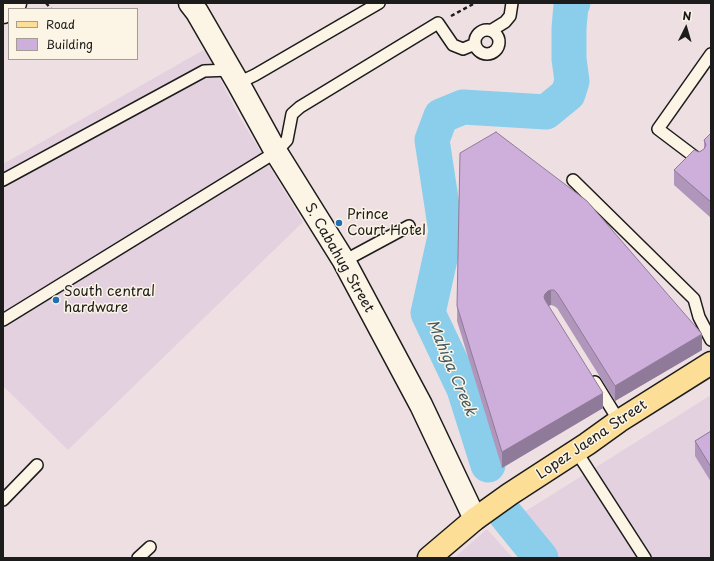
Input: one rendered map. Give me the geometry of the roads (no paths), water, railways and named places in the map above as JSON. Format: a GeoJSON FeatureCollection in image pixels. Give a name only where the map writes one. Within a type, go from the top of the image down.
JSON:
{"type":"FeatureCollection","features":[{"type":"Feature","properties":{"kind":"main road","name":"Lopez Jaena Street"},"geometry":{"type":"LineString","coordinates":[[429,558],[482,514],[510,494],[587,444],[619,421],[711,363]]}},
{"type":"Feature","properties":{"kind":"street","name":"S. Cabahug Street"},"geometry":{"type":"LineString","coordinates":[[198,6],[234,76],[276,152],[344,262],[482,514]]}},
{"type":"Feature","properties":{"kind":"lane"},"geometry":{"type":"LineString","coordinates":[[3,180],[204,71],[234,76],[255,75],[378,3]]}},
{"type":"Feature","properties":{"kind":"lane"},"geometry":{"type":"LineString","coordinates":[[492,30],[505,22],[510,16],[512,3]]}},
{"type":"Feature","properties":{"kind":"lane"},"geometry":{"type":"LineString","coordinates":[[3,320],[276,152],[287,140],[292,114],[300,107],[438,23],[453,45],[463,49],[475,44]]}},
{"type":"Feature","properties":{"kind":"lane"},"geometry":{"type":"LineString","coordinates":[[485,29],[492,30],[497,34],[500,40],[499,46],[490,54],[483,53],[478,50],[475,44],[475,38],[479,32],[485,29]]}},
{"type":"Feature","properties":{"kind":"lane"},"geometry":{"type":"LineString","coordinates":[[699,160],[658,129],[711,54]]}},
{"type":"Feature","properties":{"kind":"lane"},"geometry":{"type":"LineString","coordinates":[[573,180],[694,299],[698,317],[711,340]]}},
{"type":"Feature","properties":{"kind":"lane"},"geometry":{"type":"LineString","coordinates":[[344,262],[409,226]]}},
{"type":"Feature","properties":{"kind":"lane"},"geometry":{"type":"LineString","coordinates":[[592,376],[619,421]]}},
{"type":"Feature","properties":{"kind":"lane"},"geometry":{"type":"LineString","coordinates":[[576,451],[645,558]]}},
{"type":"Feature","properties":{"kind":"lane"},"geometry":{"type":"LineString","coordinates":[[3,500],[37,465]]}},
{"type":"Feature","properties":{"kind":"lane"},"geometry":{"type":"LineString","coordinates":[[138,558],[150,547]]}},
{"type":"Feature","properties":{"kind":"waterway","name":"Mahiga Creek"},"geometry":{"type":"LineString","coordinates":[[488,465],[464,389],[428,313],[446,232],[432,140],[441,116],[463,107],[546,112],[568,94],[572,81],[569,59],[569,28],[571,5],[573,3]]}},
{"type":"Feature","properties":{"kind":"waterway","name":"Mahiga Creek"},"geometry":{"type":"LineString","coordinates":[[506,515],[541,558]]}},
{"type":"Feature","properties":{"kind":"place","name":"Prince Court Hotel"},"geometry":{"type":"Point","coordinates":[339,223]}},
{"type":"Feature","properties":{"kind":"place","name":"South central hardware"},"geometry":{"type":"Point","coordinates":[56,300]}}]}
